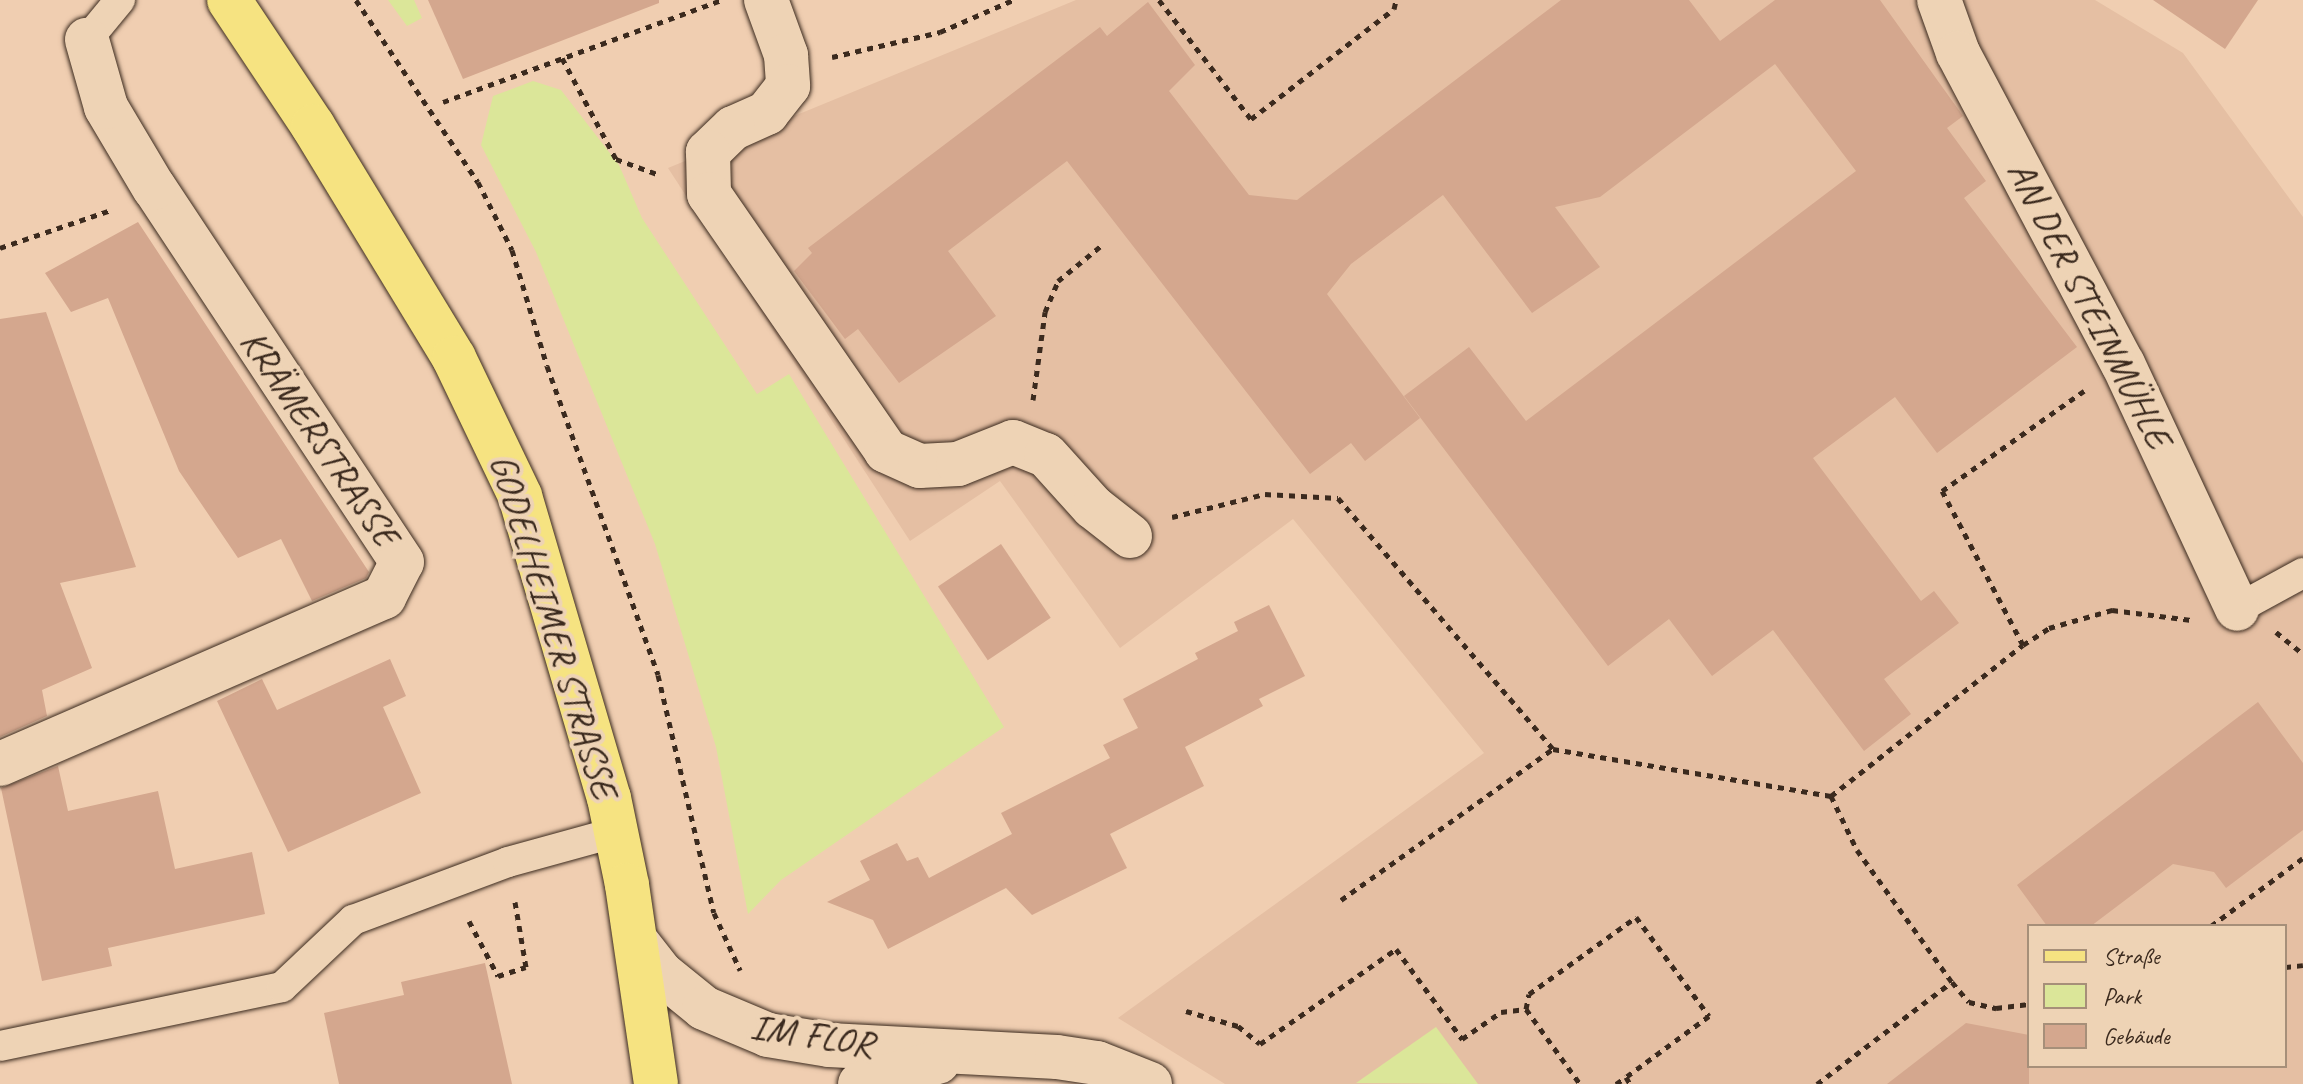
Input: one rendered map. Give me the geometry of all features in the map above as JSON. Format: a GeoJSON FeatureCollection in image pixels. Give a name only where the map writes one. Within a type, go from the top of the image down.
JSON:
{"type":"FeatureCollection","features":[{"type":"Feature","properties":{"kind":"main road","name":"GODELHEIMER STRASSE"},"geometry":{"type":"LineString","coordinates":[[229,0],[313,126],[483,411],[537,548],[617,832],[656,1084]]}},
{"type":"Feature","properties":{"kind":"street"},"geometry":{"type":"LineString","coordinates":[[766,0],[786,55],[788,86],[767,113],[733,128],[708,152],[709,194],[886,451],[920,466],[958,464],[1013,442],[1046,455],[1093,507],[1130,536]]}},
{"type":"Feature","properties":{"kind":"street","name":"AN DER STEINMÜHLE"},"geometry":{"type":"LineString","coordinates":[[1939,0],[1958,53],[2123,364],[2221,615]]}},
{"type":"Feature","properties":{"kind":"street","name":"KRÄMERSTRASSE"},"geometry":{"type":"LineString","coordinates":[[0,764],[384,597],[402,562],[154,188],[106,107],[87,40]]}},
{"type":"Feature","properties":{"kind":"street","name":"IM FLOR"},"geometry":{"type":"LineString","coordinates":[[636,941],[661,973],[704,1008],[754,1030],[829,1045],[1097,1063],[1150,1084]]}},
{"type":"Feature","properties":{"kind":"street","name":"IM FLOR"},"geometry":{"type":"LineString","coordinates":[[860,1084],[971,1053]]}},
{"type":"Feature","properties":{"kind":"lane"},"geometry":{"type":"LineString","coordinates":[[87,40],[120,0]]}},
{"type":"Feature","properties":{"kind":"lane"},"geometry":{"type":"LineString","coordinates":[[2221,615],[2303,573]]}},
{"type":"Feature","properties":{"kind":"lane"},"geometry":{"type":"LineString","coordinates":[[0,1046],[282,987],[353,920],[508,862],[617,832]]}},
{"type":"Feature","properties":{"kind":"path"},"geometry":{"type":"LineString","coordinates":[[356,0],[478,182],[512,250],[547,366],[658,675],[714,913],[733,961],[750,981]]}},
{"type":"Feature","properties":{"kind":"path"},"geometry":{"type":"LineString","coordinates":[[443,102],[722,0]]}},
{"type":"Feature","properties":{"kind":"path"},"geometry":{"type":"LineString","coordinates":[[786,55],[827,58],[873,51],[940,32],[1013,0]]}},
{"type":"Feature","properties":{"kind":"path"},"geometry":{"type":"LineString","coordinates":[[1159,0],[1251,119],[1394,9],[1396,0]]}},
{"type":"Feature","properties":{"kind":"path"},"geometry":{"type":"LineString","coordinates":[[562,58],[616,159],[709,194]]}},
{"type":"Feature","properties":{"kind":"path"},"geometry":{"type":"LineString","coordinates":[[0,248],[130,204],[154,188]]}},
{"type":"Feature","properties":{"kind":"path"},"geometry":{"type":"LineString","coordinates":[[1030,449],[1045,312],[1058,281],[1102,245]]}},
{"type":"Feature","properties":{"kind":"path"},"geometry":{"type":"LineString","coordinates":[[2023,645],[1942,491],[2123,364]]}},
{"type":"Feature","properties":{"kind":"path"},"geometry":{"type":"LineString","coordinates":[[1130,536],[1152,522],[1265,494],[1338,498],[1553,749],[1831,796],[2023,645],[2049,628],[2112,610],[2221,615]]}},
{"type":"Feature","properties":{"kind":"path"},"geometry":{"type":"LineString","coordinates":[[1341,900],[1553,749]]}},
{"type":"Feature","properties":{"kind":"path"},"geometry":{"type":"LineString","coordinates":[[1831,796],[1857,850],[1969,1002],[1996,1008],[2027,1004]]}},
{"type":"Feature","properties":{"kind":"path"},"geometry":{"type":"LineString","coordinates":[[2214,924],[2303,858]]}},
{"type":"Feature","properties":{"kind":"path"},"geometry":{"type":"LineString","coordinates":[[449,882],[498,976],[526,967],[508,862]]}},
{"type":"Feature","properties":{"kind":"path"},"geometry":{"type":"LineString","coordinates":[[1580,1084],[1526,1009],[1529,994],[1636,917],[1709,1016],[1616,1084]]}},
{"type":"Feature","properties":{"kind":"path"},"geometry":{"type":"LineString","coordinates":[[1186,1011],[1238,1026],[1260,1044],[1396,949],[1462,1039],[1501,1012],[1526,1009]]}},
{"type":"Feature","properties":{"kind":"path"},"geometry":{"type":"LineString","coordinates":[[1817,1084],[1952,982]]}},
{"type":"Feature","properties":{"kind":"path"},"geometry":{"type":"LineString","coordinates":[[1626,1077],[1630,1084]]}},
{"type":"Feature","properties":{"kind":"shaded area"},"geometry":{"type":"Polygon","coordinates":[[[1076,0],[2095,0],[2183,53],[2303,217],[2303,1084],[1225,1084],[1118,1018],[1484,753],[1293,519],[1120,648],[1000,481],[910,541],[668,168],[1076,0]]]}},
{"type":"Feature","properties":{"kind":"green space"},"geometry":{"type":"Polygon","coordinates":[[[388,0],[414,0],[422,18],[407,26],[388,0]]]}},
{"type":"Feature","properties":{"kind":"green space"},"geometry":{"type":"Polygon","coordinates":[[[533,81],[561,90],[619,165],[642,218],[757,394],[789,374],[1004,727],[781,880],[748,914],[716,747],[655,544],[536,252],[481,145],[493,96],[533,81]]]}},
{"type":"Feature","properties":{"kind":"green space"},"geometry":{"type":"Polygon","coordinates":[[[1436,1027],[1478,1084],[1356,1083],[1436,1027]]]}},
{"type":"Feature","properties":{"kind":"building"},"geometry":{"type":"Polygon","coordinates":[[[428,0],[659,0],[659,3],[463,79],[428,0]]]}},
{"type":"Feature","properties":{"kind":"building"},"geometry":{"type":"Polygon","coordinates":[[[1561,0],[1689,0],[1720,41],[1775,0],[1880,0],[1963,116],[1947,128],[1986,181],[1964,198],[2077,347],[1937,453],[1895,397],[1813,458],[1921,601],[1934,591],[1959,623],[1884,679],[1911,714],[1864,751],[1773,630],[1712,676],[1669,619],[1608,666],[1404,396],[1469,347],[1526,421],[1856,171],[1775,64],[1600,197],[1555,207],[1600,267],[1532,313],[1443,195],[1351,264],[1327,294],[1420,418],[1365,461],[1351,443],[1310,474],[1067,161],[948,251],[996,316],[899,383],[858,329],[845,339],[794,271],[812,253],[808,248],[1100,27],[1107,36],[1148,2],[1195,65],[1169,91],[1249,195],[1297,200],[1561,0]]]}},
{"type":"Feature","properties":{"kind":"building"},"geometry":{"type":"Polygon","coordinates":[[[2153,0],[2258,0],[2225,49],[2153,0]]]}},
{"type":"Feature","properties":{"kind":"building"},"geometry":{"type":"Polygon","coordinates":[[[138,222],[369,572],[366,578],[312,601],[281,539],[238,558],[179,471],[108,298],[71,312],[45,273],[138,222]]]}},
{"type":"Feature","properties":{"kind":"building"},"geometry":{"type":"Polygon","coordinates":[[[46,312],[136,567],[60,583],[92,668],[42,690],[47,716],[0,737],[0,319],[46,312]]]}},
{"type":"Feature","properties":{"kind":"building"},"geometry":{"type":"Polygon","coordinates":[[[1001,544],[1051,618],[988,660],[938,586],[1001,544]]]}},
{"type":"Feature","properties":{"kind":"building"},"geometry":{"type":"Polygon","coordinates":[[[1269,605],[1305,676],[1259,699],[1263,706],[1185,747],[1204,786],[1110,834],[1127,868],[1032,915],[1006,888],[888,949],[873,920],[827,902],[870,880],[860,861],[897,843],[907,861],[918,857],[929,878],[1012,834],[1001,813],[1110,758],[1103,745],[1138,728],[1123,699],[1198,659],[1195,653],[1238,631],[1234,622],[1269,605]]]}},
{"type":"Feature","properties":{"kind":"building"},"geometry":{"type":"Polygon","coordinates":[[[390,659],[406,696],[383,707],[421,793],[288,852],[217,701],[262,679],[277,710],[390,659]]]}},
{"type":"Feature","properties":{"kind":"building"},"geometry":{"type":"Polygon","coordinates":[[[2258,702],[2303,763],[2303,830],[2226,888],[2214,872],[2173,864],[2094,924],[2046,924],[2017,885],[2258,702]]]}},
{"type":"Feature","properties":{"kind":"building"},"geometry":{"type":"Polygon","coordinates":[[[58,766],[68,811],[158,791],[175,869],[252,852],[265,914],[108,948],[112,966],[42,981],[1,788],[58,766]]]}},
{"type":"Feature","properties":{"kind":"building"},"geometry":{"type":"Polygon","coordinates":[[[485,963],[512,1084],[339,1084],[324,1013],[404,995],[401,982],[485,963]]]}},
{"type":"Feature","properties":{"kind":"building"},"geometry":{"type":"Polygon","coordinates":[[[1966,1023],[2027,1035],[2029,1084],[1887,1084],[1966,1023]]]}}]}
